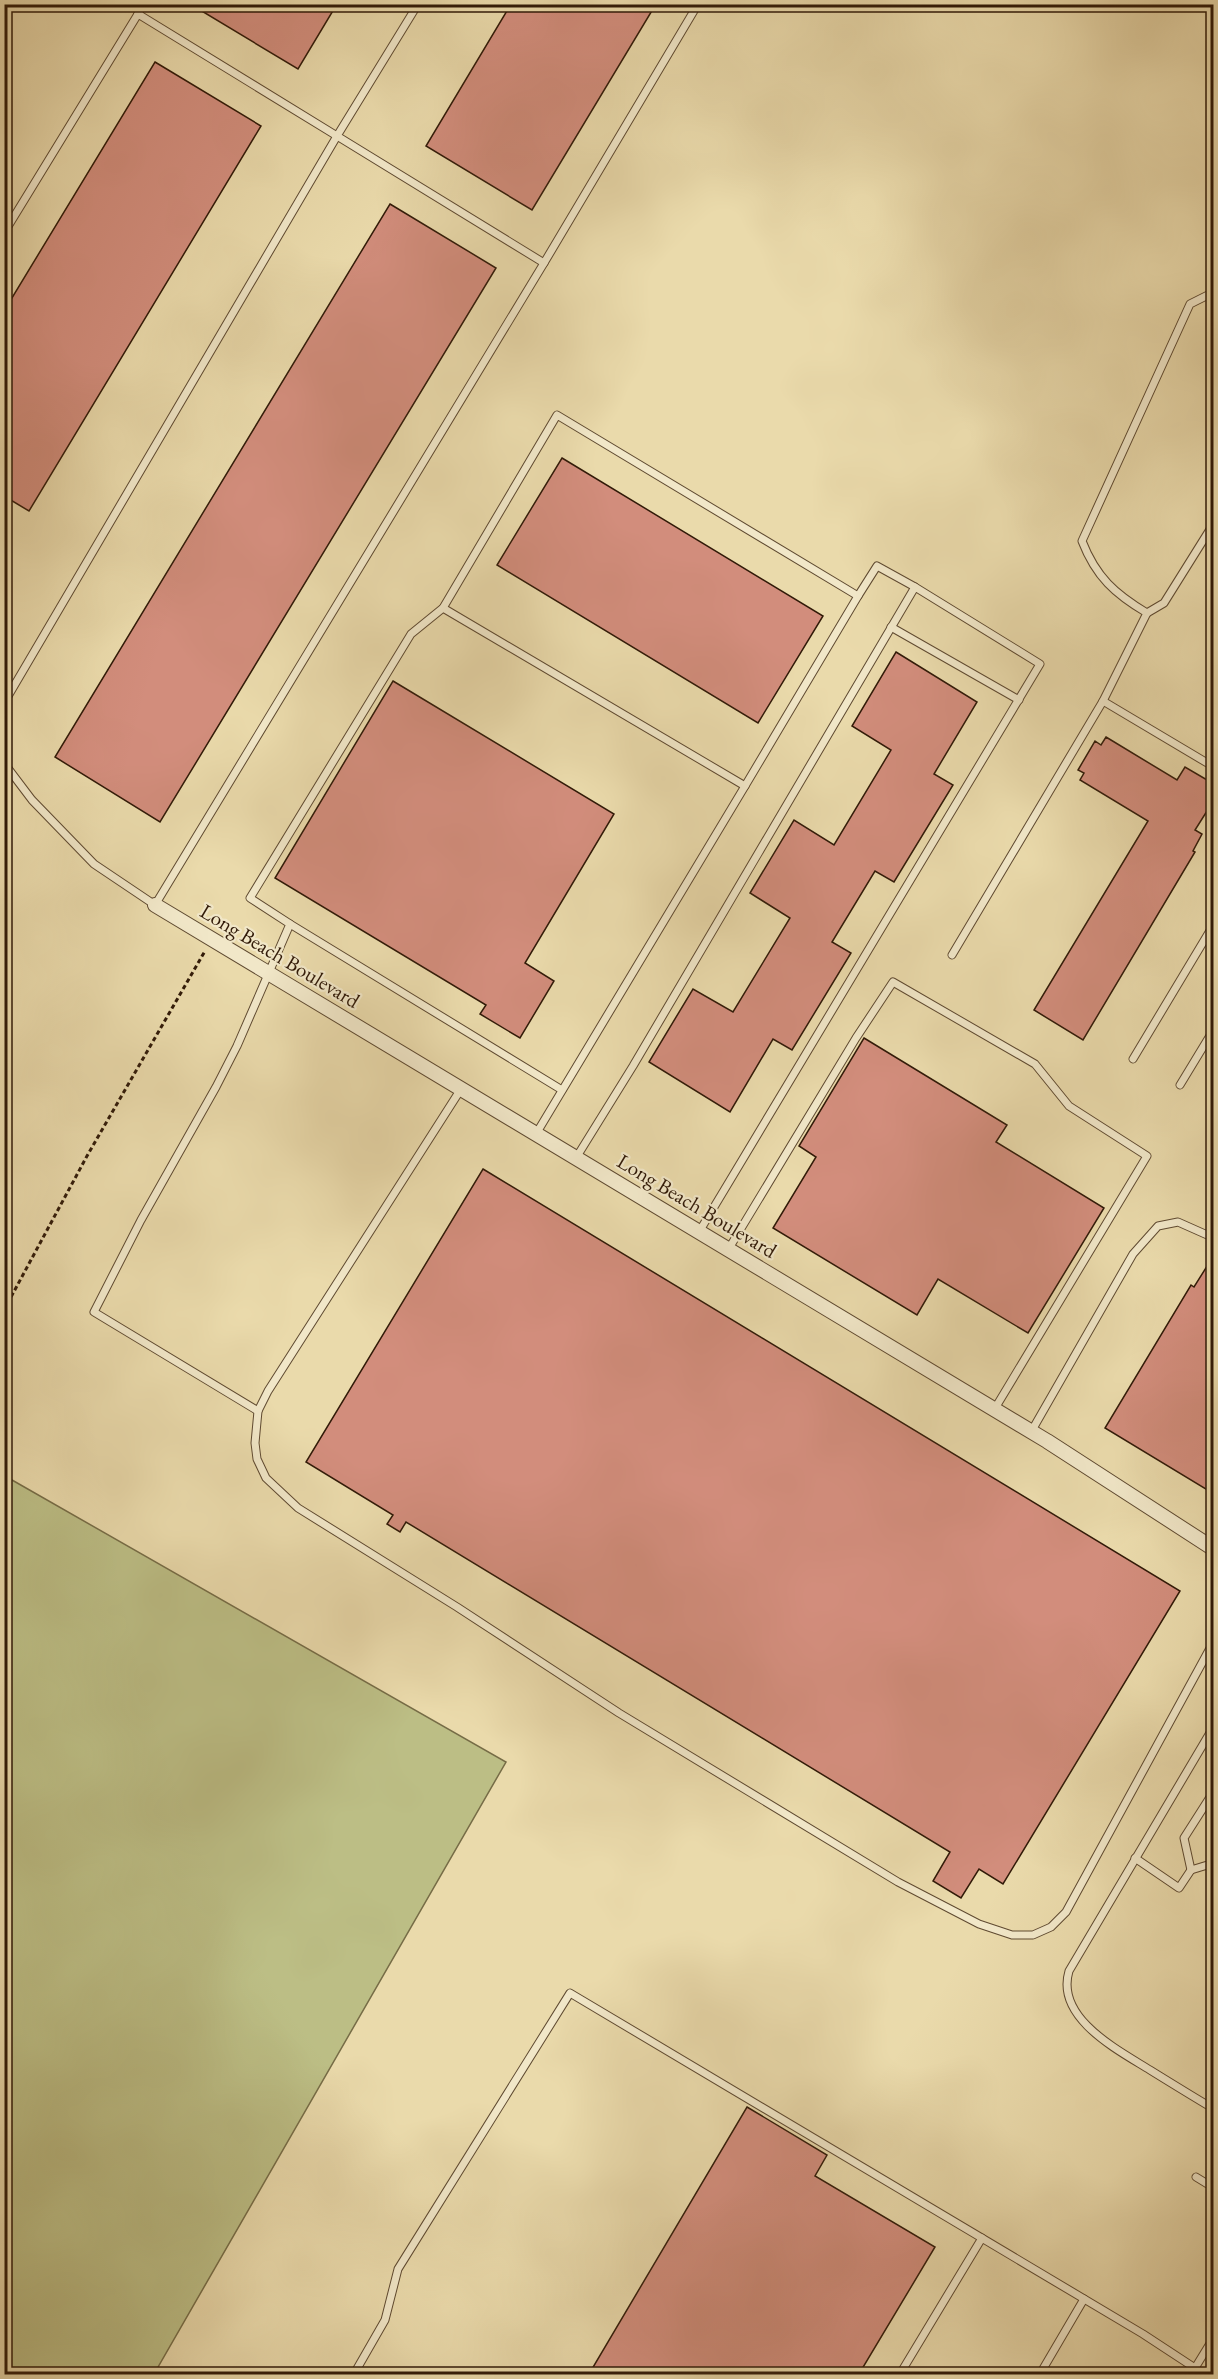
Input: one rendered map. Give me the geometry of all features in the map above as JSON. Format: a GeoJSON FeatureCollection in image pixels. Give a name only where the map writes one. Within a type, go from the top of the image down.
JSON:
{"type":"FeatureCollection","features":[{"type":"Feature","properties":{"kind":"street","name":"Long Beach Boulevard"},"geometry":{"type":"LineString","coordinates":[[155,905],[1031,1432],[1214,1549]]}},
{"type":"Feature","properties":{"kind":"lane"},"geometry":{"type":"LineString","coordinates":[[4,233],[143,4]]}},
{"type":"Feature","properties":{"kind":"lane"},"geometry":{"type":"LineString","coordinates":[[4,703],[418,4]]}},
{"type":"Feature","properties":{"kind":"lane"},"geometry":{"type":"LineString","coordinates":[[4,763],[32,800],[94,864],[155,905],[698,4]]}},
{"type":"Feature","properties":{"kind":"lane"},"geometry":{"type":"LineString","coordinates":[[138,14],[544,263]]}},
{"type":"Feature","properties":{"kind":"lane"},"geometry":{"type":"LineString","coordinates":[[1147,613],[1119,596],[1089,561],[1082,541],[1190,304],[1214,292]]}},
{"type":"Feature","properties":{"kind":"lane"},"geometry":{"type":"LineString","coordinates":[[562,1090],[250,898],[411,634],[443,608],[557,415],[858,596]]}},
{"type":"Feature","properties":{"kind":"lane"},"geometry":{"type":"LineString","coordinates":[[952,955],[1103,701],[1147,613],[1164,603],[1214,523]]}},
{"type":"Feature","properties":{"kind":"lane"},"geometry":{"type":"LineString","coordinates":[[536,1134],[877,566],[915,587],[1040,664],[699,1232]]}},
{"type":"Feature","properties":{"kind":"lane"},"geometry":{"type":"LineString","coordinates":[[576,1158],[633,1066],[915,587]]}},
{"type":"Feature","properties":{"kind":"lane"},"geometry":{"type":"LineString","coordinates":[[443,608],[745,786]]}},
{"type":"Feature","properties":{"kind":"lane"},"geometry":{"type":"LineString","coordinates":[[891,627],[1019,700]]}},
{"type":"Feature","properties":{"kind":"lane"},"geometry":{"type":"LineString","coordinates":[[1103,701],[1214,767]]}},
{"type":"Feature","properties":{"kind":"lane"},"geometry":{"type":"LineString","coordinates":[[258,1411],[94,1312],[141,1220],[241,1038],[290,924]]}},
{"type":"Feature","properties":{"kind":"lane"},"geometry":{"type":"LineString","coordinates":[[1133,1059],[1214,924]]}},
{"type":"Feature","properties":{"kind":"lane"},"geometry":{"type":"LineString","coordinates":[[728,1250],[856,1038],[893,982],[1035,1064],[1069,1106],[1147,1156],[994,1410]]}},
{"type":"Feature","properties":{"kind":"lane"},"geometry":{"type":"LineString","coordinates":[[1180,1086],[1214,1029]]}},
{"type":"Feature","properties":{"kind":"lane"},"geometry":{"type":"LineString","coordinates":[[461,1089],[268,1391],[258,1411],[255,1443],[258,1460],[266,1478],[298,1508],[457,1607],[619,1713],[898,1882],[979,1924],[1012,1935],[1033,1935],[1051,1927],[1066,1912],[1214,1641]]}},
{"type":"Feature","properties":{"kind":"lane"},"geometry":{"type":"LineString","coordinates":[[1031,1432],[1133,1254],[1158,1226],[1178,1222],[1214,1238]]}},
{"type":"Feature","properties":{"kind":"lane"},"geometry":{"type":"LineString","coordinates":[[1214,1726],[1069,1971],[1066,1988],[1068,1998],[1089,2027],[1105,2042],[1214,2109]]}},
{"type":"Feature","properties":{"kind":"lane"},"geometry":{"type":"LineString","coordinates":[[1191,1870],[1184,1838],[1214,1791]]}},
{"type":"Feature","properties":{"kind":"lane"},"geometry":{"type":"LineString","coordinates":[[1135,1858],[1179,1888],[1191,1870],[1214,1863]]}},
{"type":"Feature","properties":{"kind":"lane"},"geometry":{"type":"LineString","coordinates":[[354,2374],[385,2320],[398,2269],[570,1993],[1084,2299],[1204,2374]]}},
{"type":"Feature","properties":{"kind":"lane"},"geometry":{"type":"LineString","coordinates":[[1196,2177],[1214,2188]]}},
{"type":"Feature","properties":{"kind":"lane"},"geometry":{"type":"LineString","coordinates":[[900,2374],[982,2238]]}},
{"type":"Feature","properties":{"kind":"lane"},"geometry":{"type":"LineString","coordinates":[[1040,2374],[1084,2299]]}},
{"type":"Feature","properties":{"kind":"lane"},"geometry":{"type":"LineString","coordinates":[[1195,2368],[1214,2337]]}},
{"type":"Feature","properties":{"kind":"path"},"geometry":{"type":"LineString","coordinates":[[4,1310],[87,1155],[212,939]]}},
{"type":"Feature","properties":{"kind":"green space"},"geometry":{"type":"Polygon","coordinates":[[[5,1476],[506,1762],[154,2374],[5,2374],[5,1476]]]}},
{"type":"Feature","properties":{"kind":"building"},"geometry":{"type":"Polygon","coordinates":[[[190,4],[337,4],[298,69],[190,4]]]}},
{"type":"Feature","properties":{"kind":"building"},"geometry":{"type":"Polygon","coordinates":[[[511,4],[656,4],[532,210],[426,146],[511,4]]]}},
{"type":"Feature","properties":{"kind":"building"},"geometry":{"type":"Polygon","coordinates":[[[155,62],[261,126],[29,511],[4,496],[4,311],[155,62]]]}},
{"type":"Feature","properties":{"kind":"building"},"geometry":{"type":"Polygon","coordinates":[[[390,204],[496,268],[160,822],[55,757],[390,204]]]}},
{"type":"Feature","properties":{"kind":"building"},"geometry":{"type":"Polygon","coordinates":[[[562,458],[823,616],[758,723],[497,565],[562,458]]]}},
{"type":"Feature","properties":{"kind":"building"},"geometry":{"type":"Polygon","coordinates":[[[896,652],[977,702],[934,774],[953,785],[894,882],[875,871],[832,942],[851,953],[792,1050],[773,1039],[730,1112],[649,1062],[693,989],[733,1012],[790,918],[750,893],[794,820],[834,845],[891,750],[852,726],[896,652]]]}},
{"type":"Feature","properties":{"kind":"building"},"geometry":{"type":"Polygon","coordinates":[[[393,681],[614,814],[525,963],[554,981],[520,1038],[480,1014],[486,1005],[275,878],[393,681]]]}},
{"type":"Feature","properties":{"kind":"building"},"geometry":{"type":"Polygon","coordinates":[[[1106,737],[1177,780],[1185,767],[1214,784],[1214,800],[1195,830],[1202,834],[1193,851],[1195,852],[1083,1040],[1034,1010],[1148,821],[1080,780],[1084,773],[1078,770],[1095,741],[1101,745],[1106,737]]]}},
{"type":"Feature","properties":{"kind":"building"},"geometry":{"type":"Polygon","coordinates":[[[864,1038],[1007,1125],[996,1142],[1104,1208],[1028,1333],[938,1279],[917,1315],[773,1228],[816,1157],[799,1146],[864,1038]]]}},
{"type":"Feature","properties":{"kind":"building"},"geometry":{"type":"Polygon","coordinates":[[[483,1169],[1180,1591],[1003,1884],[979,1869],[961,1898],[933,1881],[950,1852],[406,1522],[400,1532],[387,1524],[393,1515],[306,1462],[483,1169]]]}},
{"type":"Feature","properties":{"kind":"building"},"geometry":{"type":"Polygon","coordinates":[[[1214,1255],[1214,1494],[1105,1428],[1191,1285],[1194,1287],[1214,1255]]]}},
{"type":"Feature","properties":{"kind":"building"},"geometry":{"type":"Polygon","coordinates":[[[747,2107],[827,2155],[815,2176],[935,2247],[859,2374],[589,2374],[747,2107]]]}}]}
